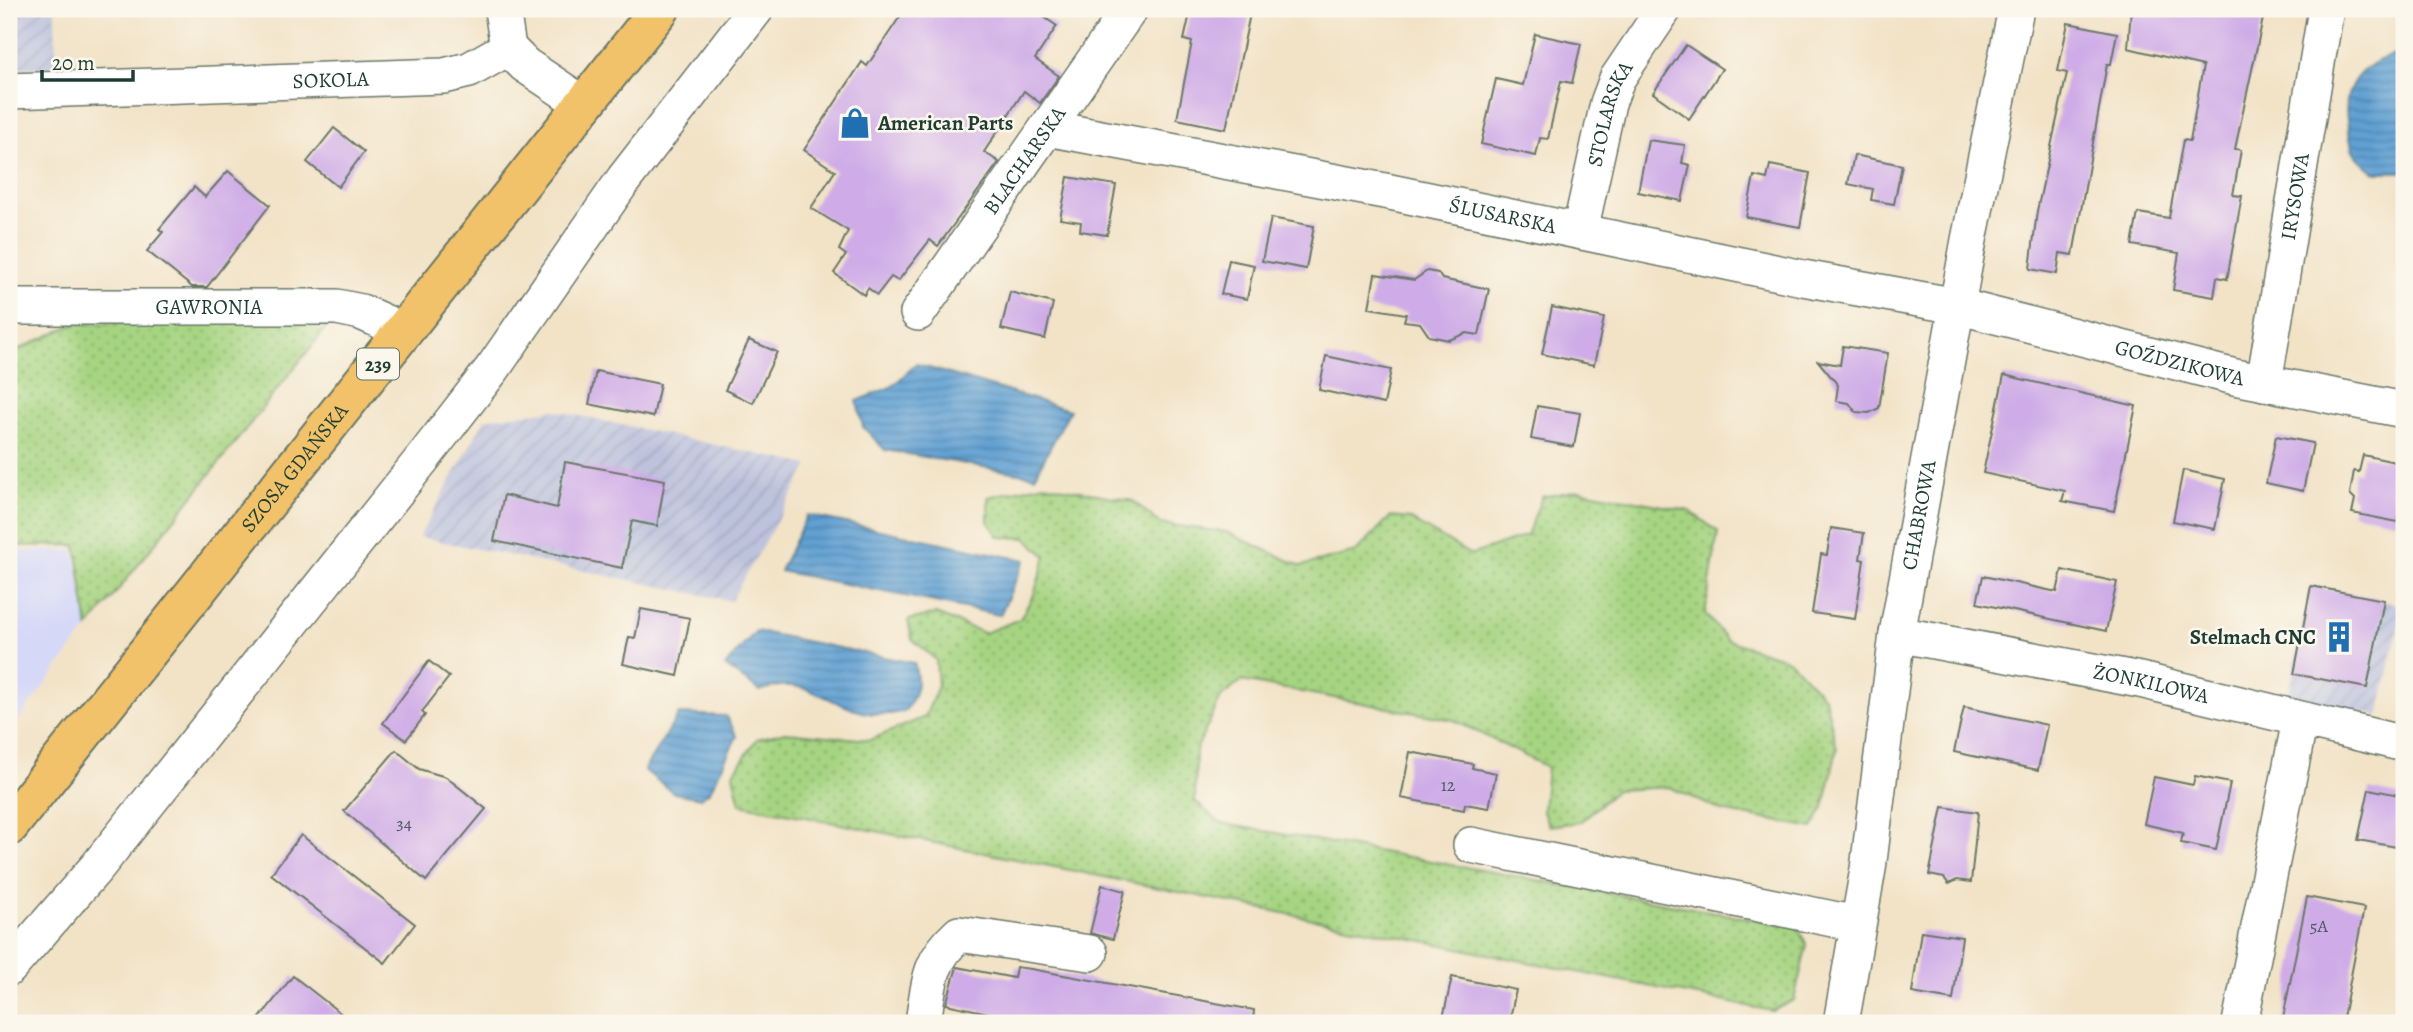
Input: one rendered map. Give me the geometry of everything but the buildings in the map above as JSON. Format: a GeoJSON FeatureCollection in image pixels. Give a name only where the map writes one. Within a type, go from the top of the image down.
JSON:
{"type":"FeatureCollection","features":[{"type":"Feature","properties":{"kind":"main road","name":"SZOSA GDAŃSKA"},"geometry":{"type":"LineString","coordinates":[[12,814],[404,331],[660,9]]}},
{"type":"Feature","properties":{"kind":"street"},"geometry":{"type":"LineString","coordinates":[[502,9],[508,48],[525,65],[585,105]]}},
{"type":"Feature","properties":{"kind":"street"},"geometry":{"type":"LineString","coordinates":[[9,968],[97,867],[427,453],[493,368],[624,179],[756,9]]}},
{"type":"Feature","properties":{"kind":"street","name":"BLACHARSKA"},"geometry":{"type":"LineString","coordinates":[[918,313],[1130,9]]}},
{"type":"Feature","properties":{"kind":"street","name":"STOLARSKA"},"geometry":{"type":"LineString","coordinates":[[1580,231],[1608,103],[1617,79],[1664,9]]}},
{"type":"Feature","properties":{"kind":"street","name":"CHABROWA"},"geometry":{"type":"LineString","coordinates":[[1842,1023],[1868,869],[1897,634],[1957,306],[2016,9]]}},
{"type":"Feature","properties":{"kind":"street","name":"IRYSOWA"},"geometry":{"type":"LineString","coordinates":[[2264,383],[2326,9]]}},
{"type":"Feature","properties":{"kind":"street","name":"SOKOLA"},"geometry":{"type":"LineString","coordinates":[[9,90],[444,76],[470,71],[508,48]]}},
{"type":"Feature","properties":{"kind":"street","name":"ŚLUSARSKA"},"geometry":{"type":"LineString","coordinates":[[1047,128],[1957,306]]}},
{"type":"Feature","properties":{"kind":"street","name":"GOŹDZIKOWA"},"geometry":{"type":"LineString","coordinates":[[1957,306],[2264,383],[2404,410]]}},
{"type":"Feature","properties":{"kind":"street","name":"GAWRONIA"},"geometry":{"type":"LineString","coordinates":[[9,307],[337,307],[361,312],[404,331]]}},
{"type":"Feature","properties":{"kind":"street","name":"ŻONKILOWA"},"geometry":{"type":"LineString","coordinates":[[1897,634],[2140,680],[2404,744]]}},
{"type":"Feature","properties":{"kind":"street"},"geometry":{"type":"LineString","coordinates":[[2240,1023],[2300,720]]}},
{"type":"Feature","properties":{"kind":"street"},"geometry":{"type":"LineString","coordinates":[[1471,845],[1857,924]]}},
{"type":"Feature","properties":{"kind":"street"},"geometry":{"type":"LineString","coordinates":[[923,1023],[930,971],[940,951],[959,934],[1090,953]]}},
{"type":"Feature","properties":{"kind":"shaded area"},"geometry":{"type":"Polygon","coordinates":[[[9,9],[55,9],[56,67],[9,68],[9,9]]]}},
{"type":"Feature","properties":{"kind":"shaded area"},"geometry":{"type":"Polygon","coordinates":[[[553,410],[809,465],[731,601],[419,537],[485,419],[553,410]]]}},
{"type":"Feature","properties":{"kind":"shaded area"},"geometry":{"type":"Polygon","coordinates":[[[74,550],[88,628],[9,732],[9,551],[74,550]]]}},
{"type":"Feature","properties":{"kind":"shaded area","name":"Stelmach CNC"},"geometry":{"type":"Polygon","coordinates":[[[2311,586],[2403,605],[2379,716],[2288,697],[2311,586]]]}},
{"type":"Feature","properties":{"kind":"green space"},"geometry":{"type":"Polygon","coordinates":[[[334,318],[88,628],[76,545],[9,546],[9,354],[74,324],[334,318]]]}},
{"type":"Feature","properties":{"kind":"green space"},"geometry":{"type":"Polygon","coordinates":[[[1044,484],[1133,501],[1161,524],[1226,532],[1301,566],[1356,552],[1390,517],[1410,519],[1471,555],[1527,535],[1542,497],[1578,490],[1690,511],[1718,532],[1705,614],[1727,640],[1789,660],[1825,698],[1837,749],[1824,807],[1813,828],[1722,811],[1669,787],[1617,790],[1580,822],[1549,826],[1543,812],[1547,767],[1454,720],[1242,681],[1221,697],[1196,750],[1195,801],[1220,823],[1797,927],[1807,945],[1794,1000],[1772,1011],[740,804],[733,774],[757,739],[785,732],[870,740],[925,717],[938,686],[936,660],[912,639],[908,620],[936,614],[984,633],[1020,619],[1034,594],[1046,556],[1026,538],[999,537],[988,521],[988,497],[1044,484]]]}},
{"type":"Feature","properties":{"kind":"water"},"geometry":{"type":"Polygon","coordinates":[[[2404,53],[2404,172],[2374,172],[2353,150],[2346,115],[2350,89],[2365,69],[2376,62],[2404,53]]]}},
{"type":"Feature","properties":{"kind":"water"},"geometry":{"type":"Polygon","coordinates":[[[916,364],[1070,410],[1035,476],[885,450],[863,427],[857,401],[893,386],[916,364]]]}},
{"type":"Feature","properties":{"kind":"water"},"geometry":{"type":"Polygon","coordinates":[[[807,515],[1025,560],[1000,615],[780,571],[807,515]]]}},
{"type":"Feature","properties":{"kind":"water"},"geometry":{"type":"Polygon","coordinates":[[[756,631],[914,663],[917,677],[915,694],[905,711],[883,714],[846,707],[798,687],[780,686],[760,691],[725,666],[756,631]]]}},
{"type":"Feature","properties":{"kind":"water"},"geometry":{"type":"Polygon","coordinates":[[[679,714],[726,716],[737,736],[710,791],[700,798],[674,793],[644,770],[679,714]]]}},
{"type":"Feature","properties":{"kind":"place","name":"American Parts"},"geometry":{"type":"Point","coordinates":[855,123]}},
{"type":"Feature","properties":{"kind":"place","name":"Stelmach CNC"},"geometry":{"type":"Point","coordinates":[2339,637]}}]}
